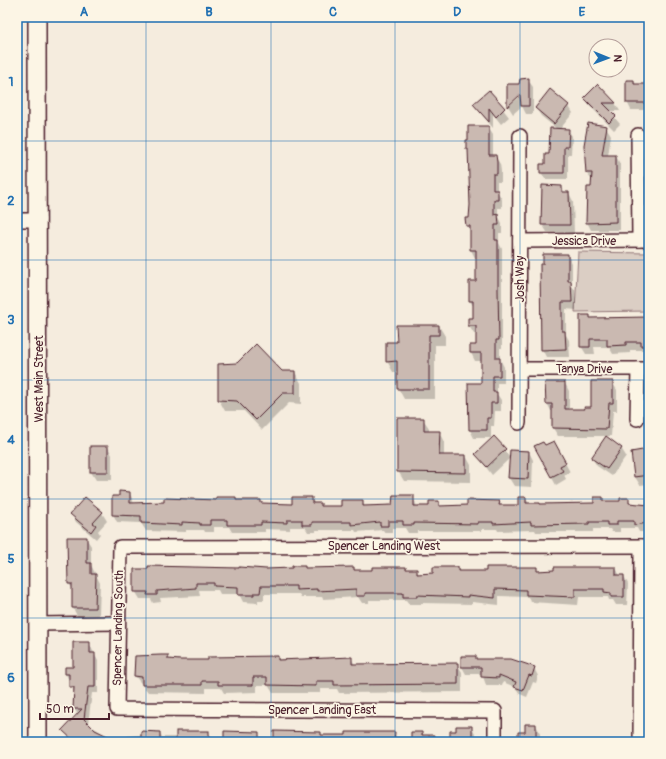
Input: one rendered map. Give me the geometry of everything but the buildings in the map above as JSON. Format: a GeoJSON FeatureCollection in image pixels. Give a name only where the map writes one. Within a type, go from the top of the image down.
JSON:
{"type":"FeatureCollection","features":[{"type":"Feature","properties":{"kind":"main road","name":"West Main Street"},"geometry":{"type":"LineString","coordinates":[[37,17],[39,220],[38,742]]}},
{"type":"Feature","properties":{"kind":"street"},"geometry":{"type":"LineString","coordinates":[[638,135],[644,240]]}},
{"type":"Feature","properties":{"kind":"street","name":"Josh Way"},"geometry":{"type":"LineString","coordinates":[[519,423],[520,136]]}},
{"type":"Feature","properties":{"kind":"street"},"geometry":{"type":"LineString","coordinates":[[17,220],[39,220]]}},
{"type":"Feature","properties":{"kind":"street","name":"Jessica Drive"},"geometry":{"type":"LineString","coordinates":[[520,241],[644,240]]}},
{"type":"Feature","properties":{"kind":"street","name":"Tanya Drive"},"geometry":{"type":"LineString","coordinates":[[520,369],[643,369]]}},
{"type":"Feature","properties":{"kind":"street"},"geometry":{"type":"LineString","coordinates":[[637,419],[643,369]]}},
{"type":"Feature","properties":{"kind":"street"},"geometry":{"type":"LineString","coordinates":[[640,742],[645,546]]}},
{"type":"Feature","properties":{"kind":"street","name":"Spencer Landing West"},"geometry":{"type":"LineString","coordinates":[[120,547],[645,546]]}},
{"type":"Feature","properties":{"kind":"street","name":"Spencer Landing South"},"geometry":{"type":"LineString","coordinates":[[117,709],[120,547]]}},
{"type":"Feature","properties":{"kind":"street"},"geometry":{"type":"LineString","coordinates":[[38,624],[118,623]]}},
{"type":"Feature","properties":{"kind":"street","name":"Spencer Landing East"},"geometry":{"type":"LineString","coordinates":[[117,709],[495,710],[495,742]]}},
{"type":"Feature","properties":{"kind":"shaded area"},"geometry":{"type":"Polygon","coordinates":[[[578,252],[649,253],[649,311],[575,312],[578,252]]]}}]}
